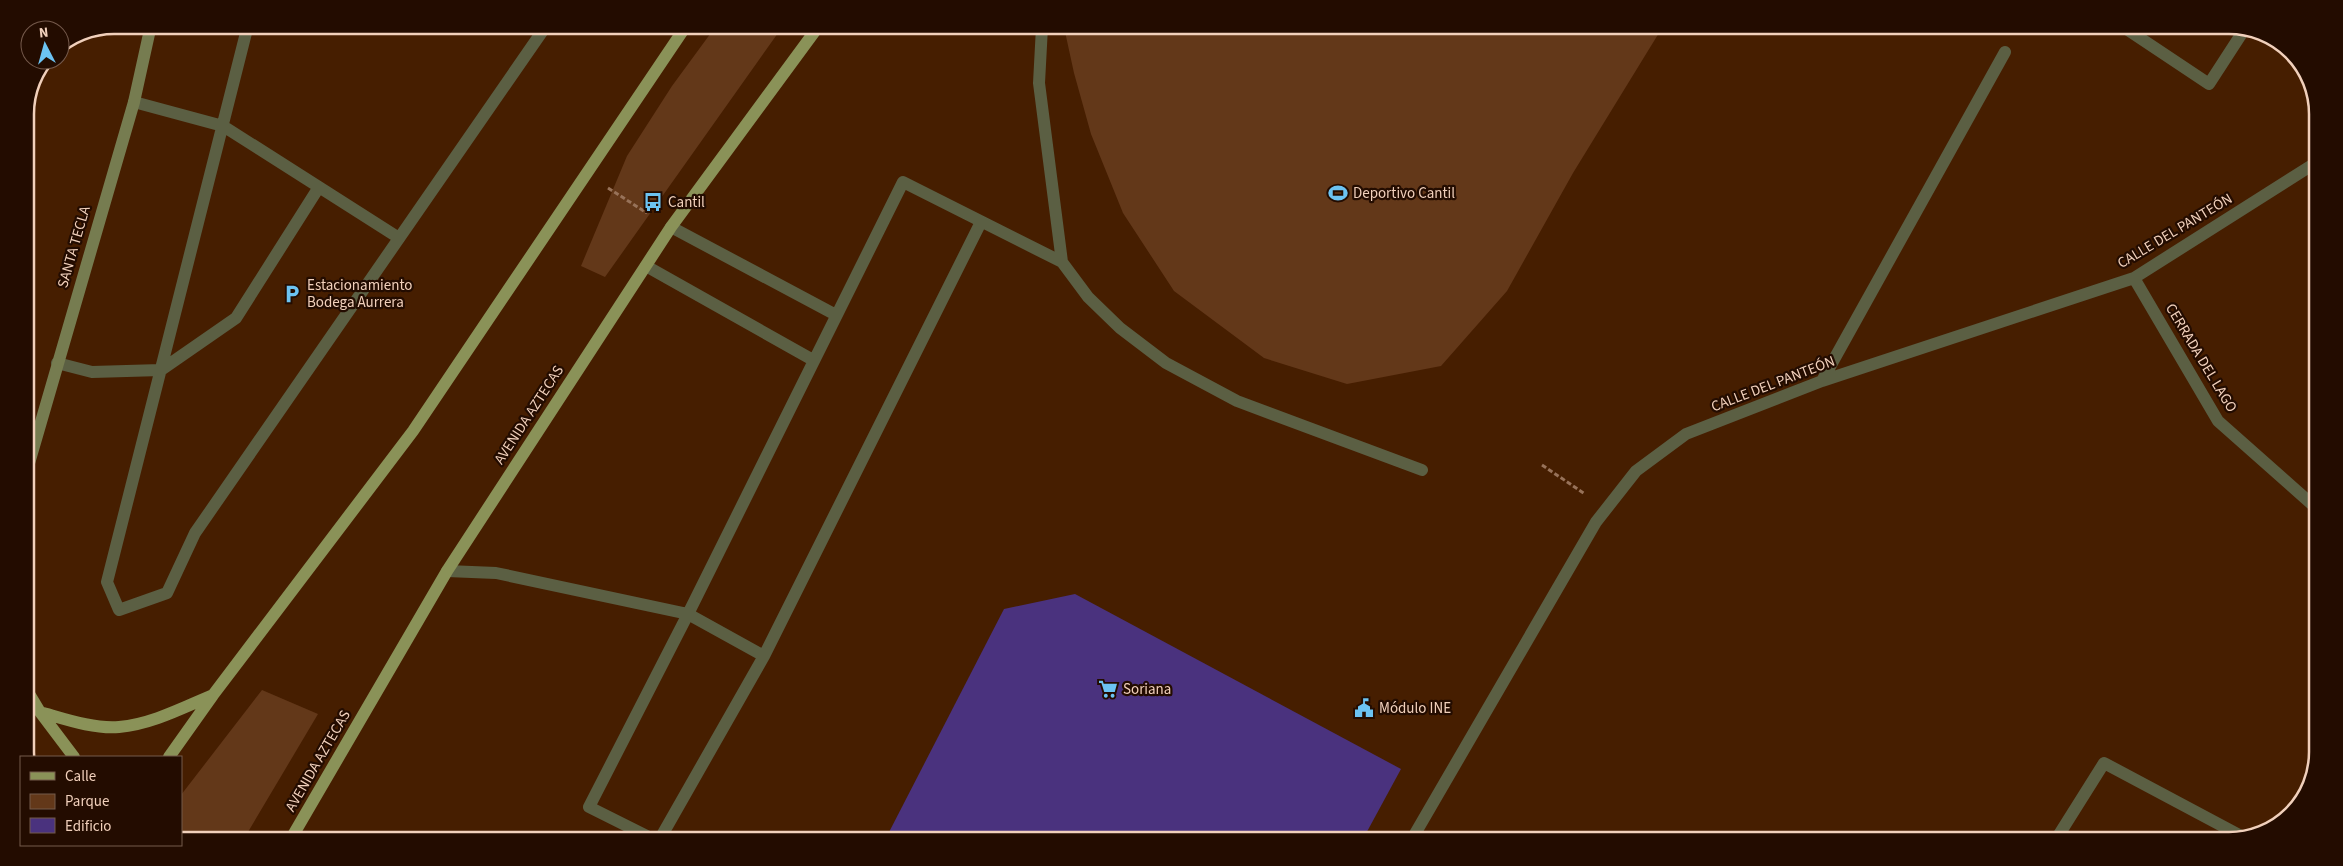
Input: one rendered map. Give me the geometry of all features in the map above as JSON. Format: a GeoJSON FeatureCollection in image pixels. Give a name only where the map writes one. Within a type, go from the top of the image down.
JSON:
{"type":"FeatureCollection","features":[{"type":"Feature","properties":{"kind":"main road"},"geometry":{"type":"LineString","coordinates":[[170,756],[213,695],[413,431],[681,34]]}},
{"type":"Feature","properties":{"kind":"main road","name":"AVENIDA AZTECAS"},"geometry":{"type":"LineString","coordinates":[[295,832],[447,570],[672,227],[813,34]]}},
{"type":"Feature","properties":{"kind":"main road"},"geometry":{"type":"LineString","coordinates":[[40,712],[78,722],[118,727],[158,719],[213,695]]}},
{"type":"Feature","properties":{"kind":"main road"},"geometry":{"type":"LineString","coordinates":[[34,702],[73,756]]}},
{"type":"Feature","properties":{"kind":"street","name":"SANTA TECLA"},"geometry":{"type":"LineString","coordinates":[[34,445],[134,102],[149,34]]}},
{"type":"Feature","properties":{"kind":"street"},"geometry":{"type":"LineString","coordinates":[[246,34],[107,582],[119,610],[167,593],[195,533],[540,34]]}},
{"type":"Feature","properties":{"kind":"street"},"geometry":{"type":"LineString","coordinates":[[1042,34],[1039,83],[1062,262]]}},
{"type":"Feature","properties":{"kind":"street"},"geometry":{"type":"LineString","coordinates":[[2134,34],[2209,84],[2241,34]]}},
{"type":"Feature","properties":{"kind":"street"},"geometry":{"type":"LineString","coordinates":[[1822,381],[2005,52]]}},
{"type":"Feature","properties":{"kind":"street"},"geometry":{"type":"LineString","coordinates":[[134,102],[223,126],[399,238]]}},
{"type":"Feature","properties":{"kind":"street","name":"CALLE DEL PANTEÓN"},"geometry":{"type":"LineString","coordinates":[[1416,832],[1591,531],[1636,470],[1686,434],[1822,381],[2134,278],[2309,167]]}},
{"type":"Feature","properties":{"kind":"street"},"geometry":{"type":"LineString","coordinates":[[637,832],[589,808],[688,614],[903,182],[1062,262],[1088,297],[1120,328],[1166,363],[1237,401],[1422,470]]}},
{"type":"Feature","properties":{"kind":"street"},"geometry":{"type":"LineString","coordinates":[[57,363],[92,372],[161,370],[236,318],[319,187]]}},
{"type":"Feature","properties":{"kind":"street"},"geometry":{"type":"LineString","coordinates":[[664,832],[764,656],[981,222]]}},
{"type":"Feature","properties":{"kind":"street"},"geometry":{"type":"LineString","coordinates":[[672,227],[836,314]]}},
{"type":"Feature","properties":{"kind":"street"},"geometry":{"type":"LineString","coordinates":[[646,266],[743,323],[813,360]]}},
{"type":"Feature","properties":{"kind":"street","name":"CERRADA DEL LAGO"},"geometry":{"type":"LineString","coordinates":[[2134,278],[2218,420],[2309,502]]}},
{"type":"Feature","properties":{"kind":"street"},"geometry":{"type":"LineString","coordinates":[[447,570],[496,572],[688,614],[764,656]]}},
{"type":"Feature","properties":{"kind":"street"},"geometry":{"type":"LineString","coordinates":[[2062,832],[2104,763],[2233,832]]}},
{"type":"Feature","properties":{"kind":"path"},"geometry":{"type":"LineString","coordinates":[[586,175],[672,227]]}},
{"type":"Feature","properties":{"kind":"path"},"geometry":{"type":"LineString","coordinates":[[1542,465],[1607,508]]}},
{"type":"Feature","properties":{"kind":"green space"},"geometry":{"type":"Polygon","coordinates":[[[710,34],[777,34],[605,277],[581,266],[627,156],[672,86],[710,34]]]}},
{"type":"Feature","properties":{"kind":"green space","name":"Deportivo Cantil"},"geometry":{"type":"Polygon","coordinates":[[[1066,34],[1658,34],[1573,173],[1507,291],[1441,366],[1347,384],[1264,358],[1174,291],[1123,213],[1091,134],[1066,34]]]}},
{"type":"Feature","properties":{"kind":"green space"},"geometry":{"type":"Polygon","coordinates":[[[262,690],[318,714],[248,832],[182,832],[182,794],[262,690]]]}},
{"type":"Feature","properties":{"kind":"building","name":"Soriana"},"geometry":{"type":"Polygon","coordinates":[[[1075,594],[1401,769],[1367,832],[889,832],[1004,609],[1075,594]]]}},
{"type":"Feature","properties":{"kind":"place","name":"Deportivo Cantil"},"geometry":{"type":"Point","coordinates":[1338,193]}},
{"type":"Feature","properties":{"kind":"place","name":"Cantil"},"geometry":{"type":"Point","coordinates":[653,202]}},
{"type":"Feature","properties":{"kind":"place","name":"Estacionamiento Bodega Aurrera"},"geometry":{"type":"Point","coordinates":[292,294]}},
{"type":"Feature","properties":{"kind":"place","name":"Soriana"},"geometry":{"type":"Point","coordinates":[1108,689]}},
{"type":"Feature","properties":{"kind":"place","name":"Módulo INE"},"geometry":{"type":"Point","coordinates":[1364,708]}}]}
